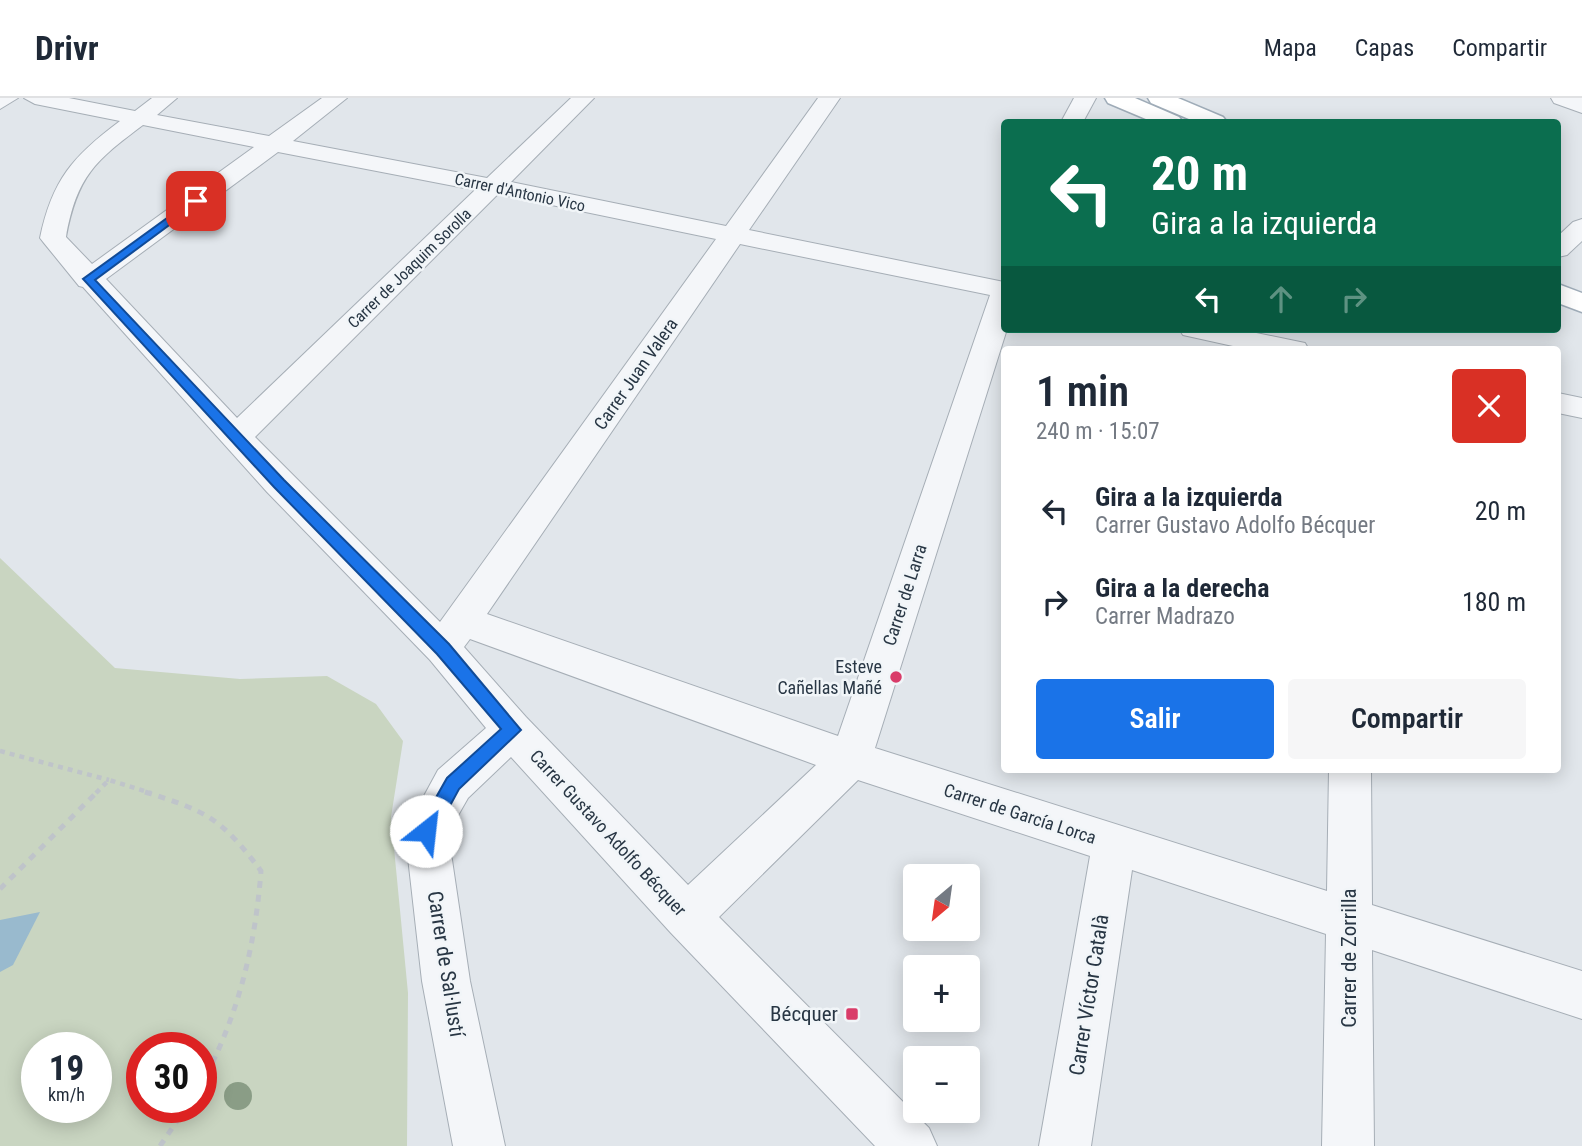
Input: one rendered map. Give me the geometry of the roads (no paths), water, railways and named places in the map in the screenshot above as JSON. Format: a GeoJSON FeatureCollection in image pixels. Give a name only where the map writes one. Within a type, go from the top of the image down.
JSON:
{"type":"FeatureCollection","features":[{"type":"Feature","properties":{"kind":"main road"},"geometry":{"type":"LineString","coordinates":[[1116,98],[1164,119]]}},
{"type":"Feature","properties":{"kind":"main road"},"geometry":{"type":"LineString","coordinates":[[1159,98],[1208,119]]}},
{"type":"Feature","properties":{"kind":"main road"},"geometry":{"type":"LineString","coordinates":[[1561,270],[1582,280]]}},
{"type":"Feature","properties":{"kind":"main road"},"geometry":{"type":"LineString","coordinates":[[1561,294],[1582,303]]}},
{"type":"Feature","properties":{"kind":"street"},"geometry":{"type":"LineString","coordinates":[[0,102],[7,98]]}},
{"type":"Feature","properties":{"kind":"street","name":"Carrer d'Antonio Vico"},"geometry":{"type":"LineString","coordinates":[[35,98],[493,186],[1001,292]]}},
{"type":"Feature","properties":{"kind":"street","name":"Carrer Gustavo Adolfo Bécquer"},"geometry":{"type":"LineString","coordinates":[[166,98],[74,175],[57,213],[53,238],[84,275],[236,437],[453,635],[512,730],[687,917],[911,1146]]}},
{"type":"Feature","properties":{"kind":"street"},"geometry":{"type":"LineString","coordinates":[[84,275],[336,98]]}},
{"type":"Feature","properties":{"kind":"street","name":"Carrer de Joaquim Sorolla"},"geometry":{"type":"LineString","coordinates":[[236,437],[583,98]]}},
{"type":"Feature","properties":{"kind":"street","name":"Carrer Juan Valera"},"geometry":{"type":"LineString","coordinates":[[453,635],[829,98]]}},
{"type":"Feature","properties":{"kind":"street"},"geometry":{"type":"LineString","coordinates":[[1074,119],[1085,98]]}},
{"type":"Feature","properties":{"kind":"street"},"geometry":{"type":"LineString","coordinates":[[1562,98],[1582,106]]}},
{"type":"Feature","properties":{"kind":"street"},"geometry":{"type":"LineString","coordinates":[[1561,246],[1582,227]]}},
{"type":"Feature","properties":{"kind":"street","name":"Carrer de Larra"},"geometry":{"type":"LineString","coordinates":[[687,917],[851,760],[1001,302]]}},
{"type":"Feature","properties":{"kind":"street"},"geometry":{"type":"LineString","coordinates":[[1212,333],[1276,346]]}},
{"type":"Feature","properties":{"kind":"street"},"geometry":{"type":"LineString","coordinates":[[1561,404],[1582,408]]}},
{"type":"Feature","properties":{"kind":"street","name":"Carrer de García Lorca"},"geometry":{"type":"LineString","coordinates":[[453,635],[1114,843],[1582,995]]}},
{"type":"Feature","properties":{"kind":"street","name":"Carrer de Sal·lustí"},"geometry":{"type":"LineString","coordinates":[[479,1146],[446,981],[426,831],[453,783],[512,730]]}},
{"type":"Feature","properties":{"kind":"street","name":"Carrer de Zorrilla"},"geometry":{"type":"LineString","coordinates":[[1348,1146],[1350,773]]}},
{"type":"Feature","properties":{"kind":"street","name":"Carrer Víctor Català"},"geometry":{"type":"LineString","coordinates":[[1065,1146],[1114,843]]}},
{"type":"Feature","properties":{"kind":"water"},"geometry":{"type":"Polygon","coordinates":[[[40,912],[13,965],[0,972],[0,920],[40,912]]]}},
{"type":"Feature","properties":{"kind":"place","name":"Esteve Cañellas Mañé"},"geometry":{"type":"Point","coordinates":[896,677]}},
{"type":"Feature","properties":{"kind":"place","name":"Bécquer"},"geometry":{"type":"Point","coordinates":[852,1014]}}]}
